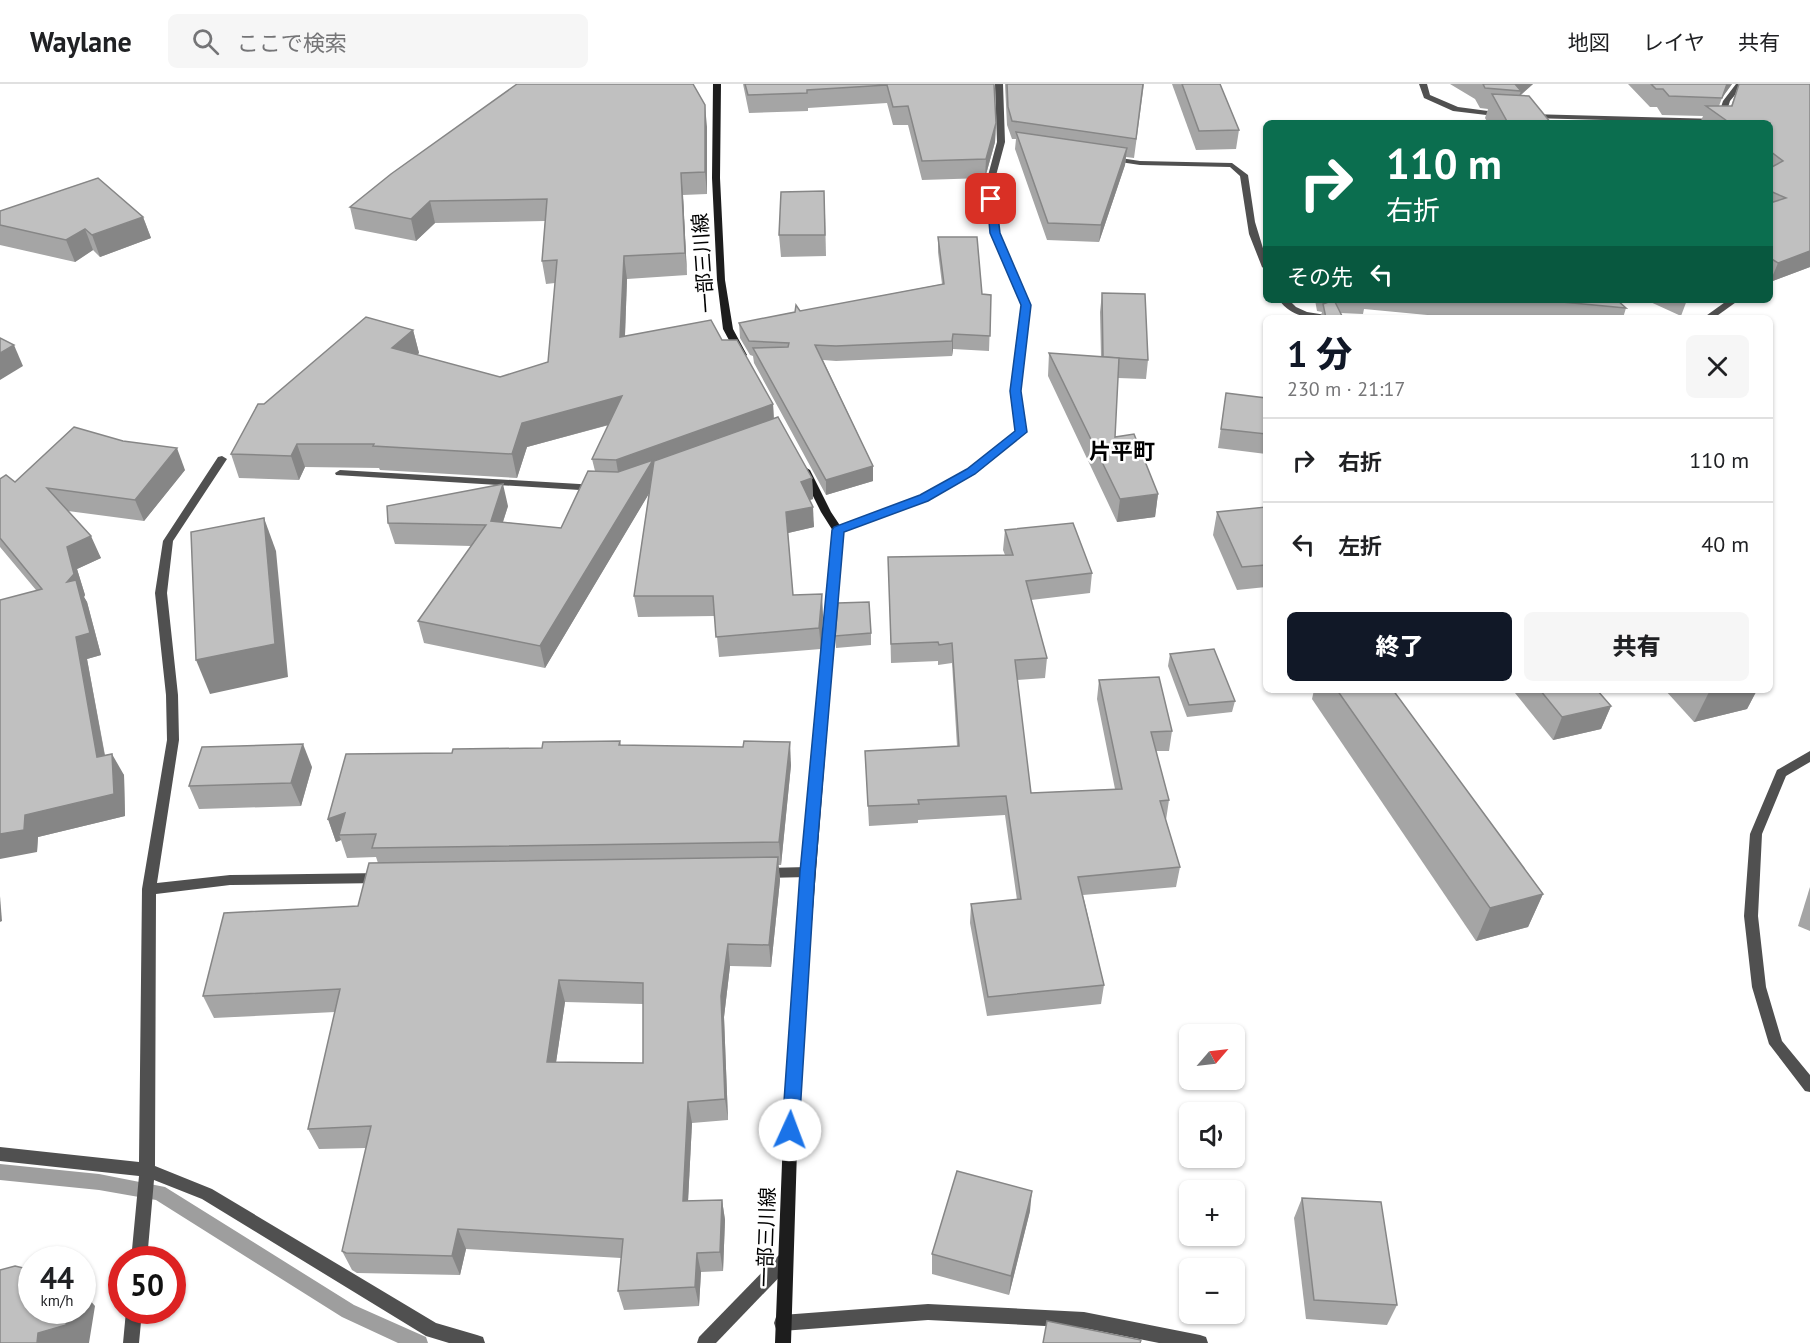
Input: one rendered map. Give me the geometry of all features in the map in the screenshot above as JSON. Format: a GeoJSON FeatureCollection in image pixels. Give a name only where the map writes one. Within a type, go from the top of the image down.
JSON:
{"type":"FeatureCollection","features":[{"type":"Feature","properties":{"kind":"main road","name":"一部三川線"},"geometry":{"type":"LineString","coordinates":[[717,84],[717,178],[721,280],[728,329],[750,370]]}},
{"type":"Feature","properties":{"kind":"main road"},"geometry":{"type":"LineString","coordinates":[[796,455],[823,503],[832,526],[838,530]]}},
{"type":"Feature","properties":{"kind":"main road","name":"一部三川線"},"geometry":{"type":"LineString","coordinates":[[783,1343],[792,1086],[838,530]]}},
{"type":"Feature","properties":{"kind":"street"},"geometry":{"type":"LineString","coordinates":[[838,530],[924,498],[971,472],[1021,432],[1016,391],[1026,305],[995,233],[990,183],[1001,142],[999,84]]}},
{"type":"Feature","properties":{"kind":"street"},"geometry":{"type":"LineString","coordinates":[[1423,84],[1427,96],[1456,109],[1508,116]]}},
{"type":"Feature","properties":{"kind":"street"},"geometry":{"type":"LineString","coordinates":[[1720,120],[1732,90],[1740,84]]}},
{"type":"Feature","properties":{"kind":"street"},"geometry":{"type":"LineString","coordinates":[[1520,116],[1653,120]]}},
{"type":"Feature","properties":{"kind":"street"},"geometry":{"type":"LineString","coordinates":[[1001,142],[1012,144]]}},
{"type":"Feature","properties":{"kind":"street"},"geometry":{"type":"LineString","coordinates":[[1105,158],[1140,163],[1232,165],[1244,175],[1248,211],[1257,250],[1263,261]]}},
{"type":"Feature","properties":{"kind":"street"},"geometry":{"type":"LineString","coordinates":[[1286,303],[1311,315]]}},
{"type":"Feature","properties":{"kind":"street"},"geometry":{"type":"LineString","coordinates":[[1712,315],[1730,303]]}},
{"type":"Feature","properties":{"kind":"street"},"geometry":{"type":"LineString","coordinates":[[140,1246],[147,1170],[149,889],[173,740],[172,695],[161,593],[168,541],[222,459]]}},
{"type":"Feature","properties":{"kind":"street"},"geometry":{"type":"LineString","coordinates":[[340,473],[610,489]]}},
{"type":"Feature","properties":{"kind":"street"},"geometry":{"type":"LineString","coordinates":[[1810,756],[1781,773],[1756,834],[1751,916],[1759,987],[1776,1044],[1810,1086]]}},
{"type":"Feature","properties":{"kind":"street"},"geometry":{"type":"LineString","coordinates":[[749,873],[808,872]]}},
{"type":"Feature","properties":{"kind":"street"},"geometry":{"type":"LineString","coordinates":[[149,889],[230,880],[395,878]]}},
{"type":"Feature","properties":{"kind":"street"},"geometry":{"type":"LineString","coordinates":[[0,1154],[147,1170],[207,1194],[432,1330],[477,1343]]}},
{"type":"Feature","properties":{"kind":"street"},"geometry":{"type":"LineString","coordinates":[[705,1343],[785,1260]]}},
{"type":"Feature","properties":{"kind":"street"},"geometry":{"type":"LineString","coordinates":[[782,1323],[928,1311],[1084,1320],[1162,1339],[1200,1343]]}},
{"type":"Feature","properties":{"kind":"street"},"geometry":{"type":"LineString","coordinates":[[131,1343],[133,1324]]}},
{"type":"Feature","properties":{"kind":"building"},"geometry":{"type":"Polygon","coordinates":[[[517,84],[693,84],[705,105],[705,172],[681,173],[685,253],[624,256],[620,337],[711,320],[722,340],[737,340],[773,404],[616,460],[592,459],[622,396],[522,423],[512,454],[373,446],[374,444],[297,444],[291,456],[231,454],[258,404],[264,404],[366,317],[413,330],[392,348],[500,377],[548,362],[557,260],[542,261],[547,199],[430,201],[411,219],[350,207],[391,174],[517,84]]]}},
{"type":"Feature","properties":{"kind":"building"},"geometry":{"type":"Polygon","coordinates":[[[745,84],[994,84],[996,123],[986,159],[922,161],[908,106],[893,107],[887,85],[807,90],[807,93],[748,95],[745,84]]]}},
{"type":"Feature","properties":{"kind":"building"},"geometry":{"type":"Polygon","coordinates":[[[1007,84],[1143,84],[1136,139],[1012,121],[1008,107],[1007,84]]]}},
{"type":"Feature","properties":{"kind":"building"},"geometry":{"type":"Polygon","coordinates":[[[1182,84],[1220,84],[1239,130],[1199,131],[1182,84]]]}},
{"type":"Feature","properties":{"kind":"building"},"geometry":{"type":"Polygon","coordinates":[[[1483,84],[1515,84],[1521,91],[1485,88],[1483,84]]]}},
{"type":"Feature","properties":{"kind":"building"},"geometry":{"type":"Polygon","coordinates":[[[1651,84],[1727,84],[1722,98],[1669,96],[1663,89],[1656,89],[1651,84]]]}},
{"type":"Feature","properties":{"kind":"building"},"geometry":{"type":"Polygon","coordinates":[[[1739,84],[1810,84],[1810,251],[1778,263],[1773,260],[1773,202],[1786,198],[1773,192],[1773,166],[1783,161],[1773,153],[1773,120],[1726,120],[1706,106],[1732,106],[1739,84]]]}},
{"type":"Feature","properties":{"kind":"building"},"geometry":{"type":"Polygon","coordinates":[[[1492,94],[1529,96],[1549,120],[1506,120],[1492,94]]]}},
{"type":"Feature","properties":{"kind":"building"},"geometry":{"type":"Polygon","coordinates":[[[1016,132],[1127,148],[1101,225],[1048,223],[1016,132]]]}},
{"type":"Feature","properties":{"kind":"building"},"geometry":{"type":"Polygon","coordinates":[[[98,178],[143,217],[92,235],[85,229],[66,240],[0,225],[0,211],[98,178]]]}},
{"type":"Feature","properties":{"kind":"building"},"geometry":{"type":"Polygon","coordinates":[[[824,191],[825,235],[779,235],[781,192],[824,191]]]}},
{"type":"Feature","properties":{"kind":"building"},"geometry":{"type":"Polygon","coordinates":[[[938,237],[977,237],[982,294],[991,295],[990,336],[953,334],[952,341],[815,345],[873,466],[826,480],[753,348],[788,347],[789,343],[749,341],[739,323],[795,312],[796,305],[800,311],[944,284],[938,237]]]}},
{"type":"Feature","properties":{"kind":"building"},"geometry":{"type":"Polygon","coordinates":[[[1102,293],[1145,294],[1148,360],[1103,357],[1102,293]]]}},
{"type":"Feature","properties":{"kind":"building"},"geometry":{"type":"Polygon","coordinates":[[[1336,303],[1342,315],[1325,315],[1323,304],[1336,303]]]}},
{"type":"Feature","properties":{"kind":"building"},"geometry":{"type":"Polygon","coordinates":[[[1573,303],[1620,303],[1626,308],[1573,303]]]}},
{"type":"Feature","properties":{"kind":"building"},"geometry":{"type":"Polygon","coordinates":[[[0,338],[14,345],[0,353],[0,338]]]}},
{"type":"Feature","properties":{"kind":"building"},"geometry":{"type":"Polygon","coordinates":[[[1049,353],[1119,358],[1115,437],[1134,434],[1158,494],[1120,499],[1049,353]]]}},
{"type":"Feature","properties":{"kind":"building"},"geometry":{"type":"Polygon","coordinates":[[[1226,393],[1263,398],[1263,434],[1221,429],[1226,393]]]}},
{"type":"Feature","properties":{"kind":"building"},"geometry":{"type":"Polygon","coordinates":[[[778,417],[812,478],[801,482],[813,507],[786,512],[793,595],[822,594],[819,628],[716,637],[713,596],[634,596],[654,461],[778,417]]]}},
{"type":"Feature","properties":{"kind":"building"},"geometry":{"type":"Polygon","coordinates":[[[74,427],[123,441],[177,448],[135,500],[47,488],[91,536],[67,547],[74,574],[67,582],[76,580],[90,633],[76,637],[97,757],[112,754],[114,794],[25,815],[24,830],[0,834],[0,600],[42,589],[0,538],[0,479],[6,475],[15,482],[74,427]]]}},
{"type":"Feature","properties":{"kind":"building"},"geometry":{"type":"Polygon","coordinates":[[[653,460],[540,646],[418,621],[486,525],[388,523],[387,506],[503,484],[491,521],[561,528],[588,471],[618,472],[653,460]]]}},
{"type":"Feature","properties":{"kind":"building"},"geometry":{"type":"Polygon","coordinates":[[[1263,507],[1263,565],[1242,567],[1217,512],[1263,507]]]}},
{"type":"Feature","properties":{"kind":"building"},"geometry":{"type":"Polygon","coordinates":[[[264,518],[275,644],[196,660],[191,532],[264,518]]]}},
{"type":"Feature","properties":{"kind":"building"},"geometry":{"type":"Polygon","coordinates":[[[1073,523],[1092,573],[1026,581],[1047,658],[1015,660],[1031,793],[1122,789],[1099,680],[1159,677],[1172,731],[1151,732],[1169,800],[1160,801],[1180,867],[1078,877],[1104,985],[988,997],[971,904],[1021,899],[1006,796],[918,800],[919,804],[868,806],[865,751],[959,746],[952,643],[891,644],[888,557],[1013,555],[1005,530],[1073,523]]]}},
{"type":"Feature","properties":{"kind":"building"},"geometry":{"type":"Polygon","coordinates":[[[869,602],[871,633],[835,636],[838,603],[869,602]]]}},
{"type":"Feature","properties":{"kind":"building"},"geometry":{"type":"Polygon","coordinates":[[[1214,649],[1235,701],[1189,705],[1170,654],[1214,649]]]}},
{"type":"Feature","properties":{"kind":"building"},"geometry":{"type":"Polygon","coordinates":[[[1339,693],[1395,693],[1543,894],[1490,908],[1339,693]]]}},
{"type":"Feature","properties":{"kind":"building"},"geometry":{"type":"Polygon","coordinates":[[[1542,693],[1600,693],[1611,706],[1562,717],[1542,693]]]}},
{"type":"Feature","properties":{"kind":"building"},"geometry":{"type":"Polygon","coordinates":[[[620,741],[619,745],[743,747],[744,741],[790,742],[779,842],[372,848],[376,834],[339,835],[345,813],[328,819],[346,754],[452,753],[453,749],[542,748],[543,742],[620,741]]]}},
{"type":"Feature","properties":{"kind":"building"},"geometry":{"type":"Polygon","coordinates":[[[303,744],[291,783],[189,786],[202,747],[303,744]]]}},
{"type":"Feature","properties":{"kind":"building"},"geometry":{"type":"Polygon","coordinates":[[[778,857],[769,945],[728,944],[721,996],[725,1099],[688,1102],[683,1201],[722,1200],[720,1252],[697,1253],[695,1287],[618,1291],[623,1239],[458,1229],[452,1256],[346,1253],[342,1251],[371,1126],[308,1129],[340,989],[203,996],[224,913],[358,906],[369,863],[778,857]],[[559,980],[547,1062],[643,1063],[643,983],[559,980]]]}},
{"type":"Feature","properties":{"kind":"building"},"geometry":{"type":"Polygon","coordinates":[[[957,1171],[1032,1191],[1011,1276],[932,1254],[957,1171]]]}},
{"type":"Feature","properties":{"kind":"building"},"geometry":{"type":"Polygon","coordinates":[[[1302,1198],[1381,1202],[1397,1305],[1314,1300],[1302,1198]]]}},
{"type":"Feature","properties":{"kind":"building"},"geometry":{"type":"Polygon","coordinates":[[[18,1267],[18,1324],[66,1325],[38,1333],[37,1343],[0,1343],[0,1270],[18,1267]]]}},
{"type":"Feature","properties":{"kind":"building"},"geometry":{"type":"Polygon","coordinates":[[[1047,1321],[1141,1340],[1140,1343],[1043,1343],[1047,1321]]]}},
{"type":"Feature","properties":{"kind":"waterway"},"geometry":{"type":"LineString","coordinates":[[0,1172],[99,1182],[159,1193],[348,1311],[419,1343]]}},
{"type":"Feature","properties":{"kind":"district","name":"片平町"},"geometry":{"type":"Point","coordinates":[1122,451]}},
{"type":"Feature","properties":{"kind":"route"},"geometry":{"type":"LineString","coordinates":[[790,1130],[808,872],[838,530],[924,498],[971,472],[1021,432],[1016,391],[1026,305],[995,233],[991,199]]}}]}
